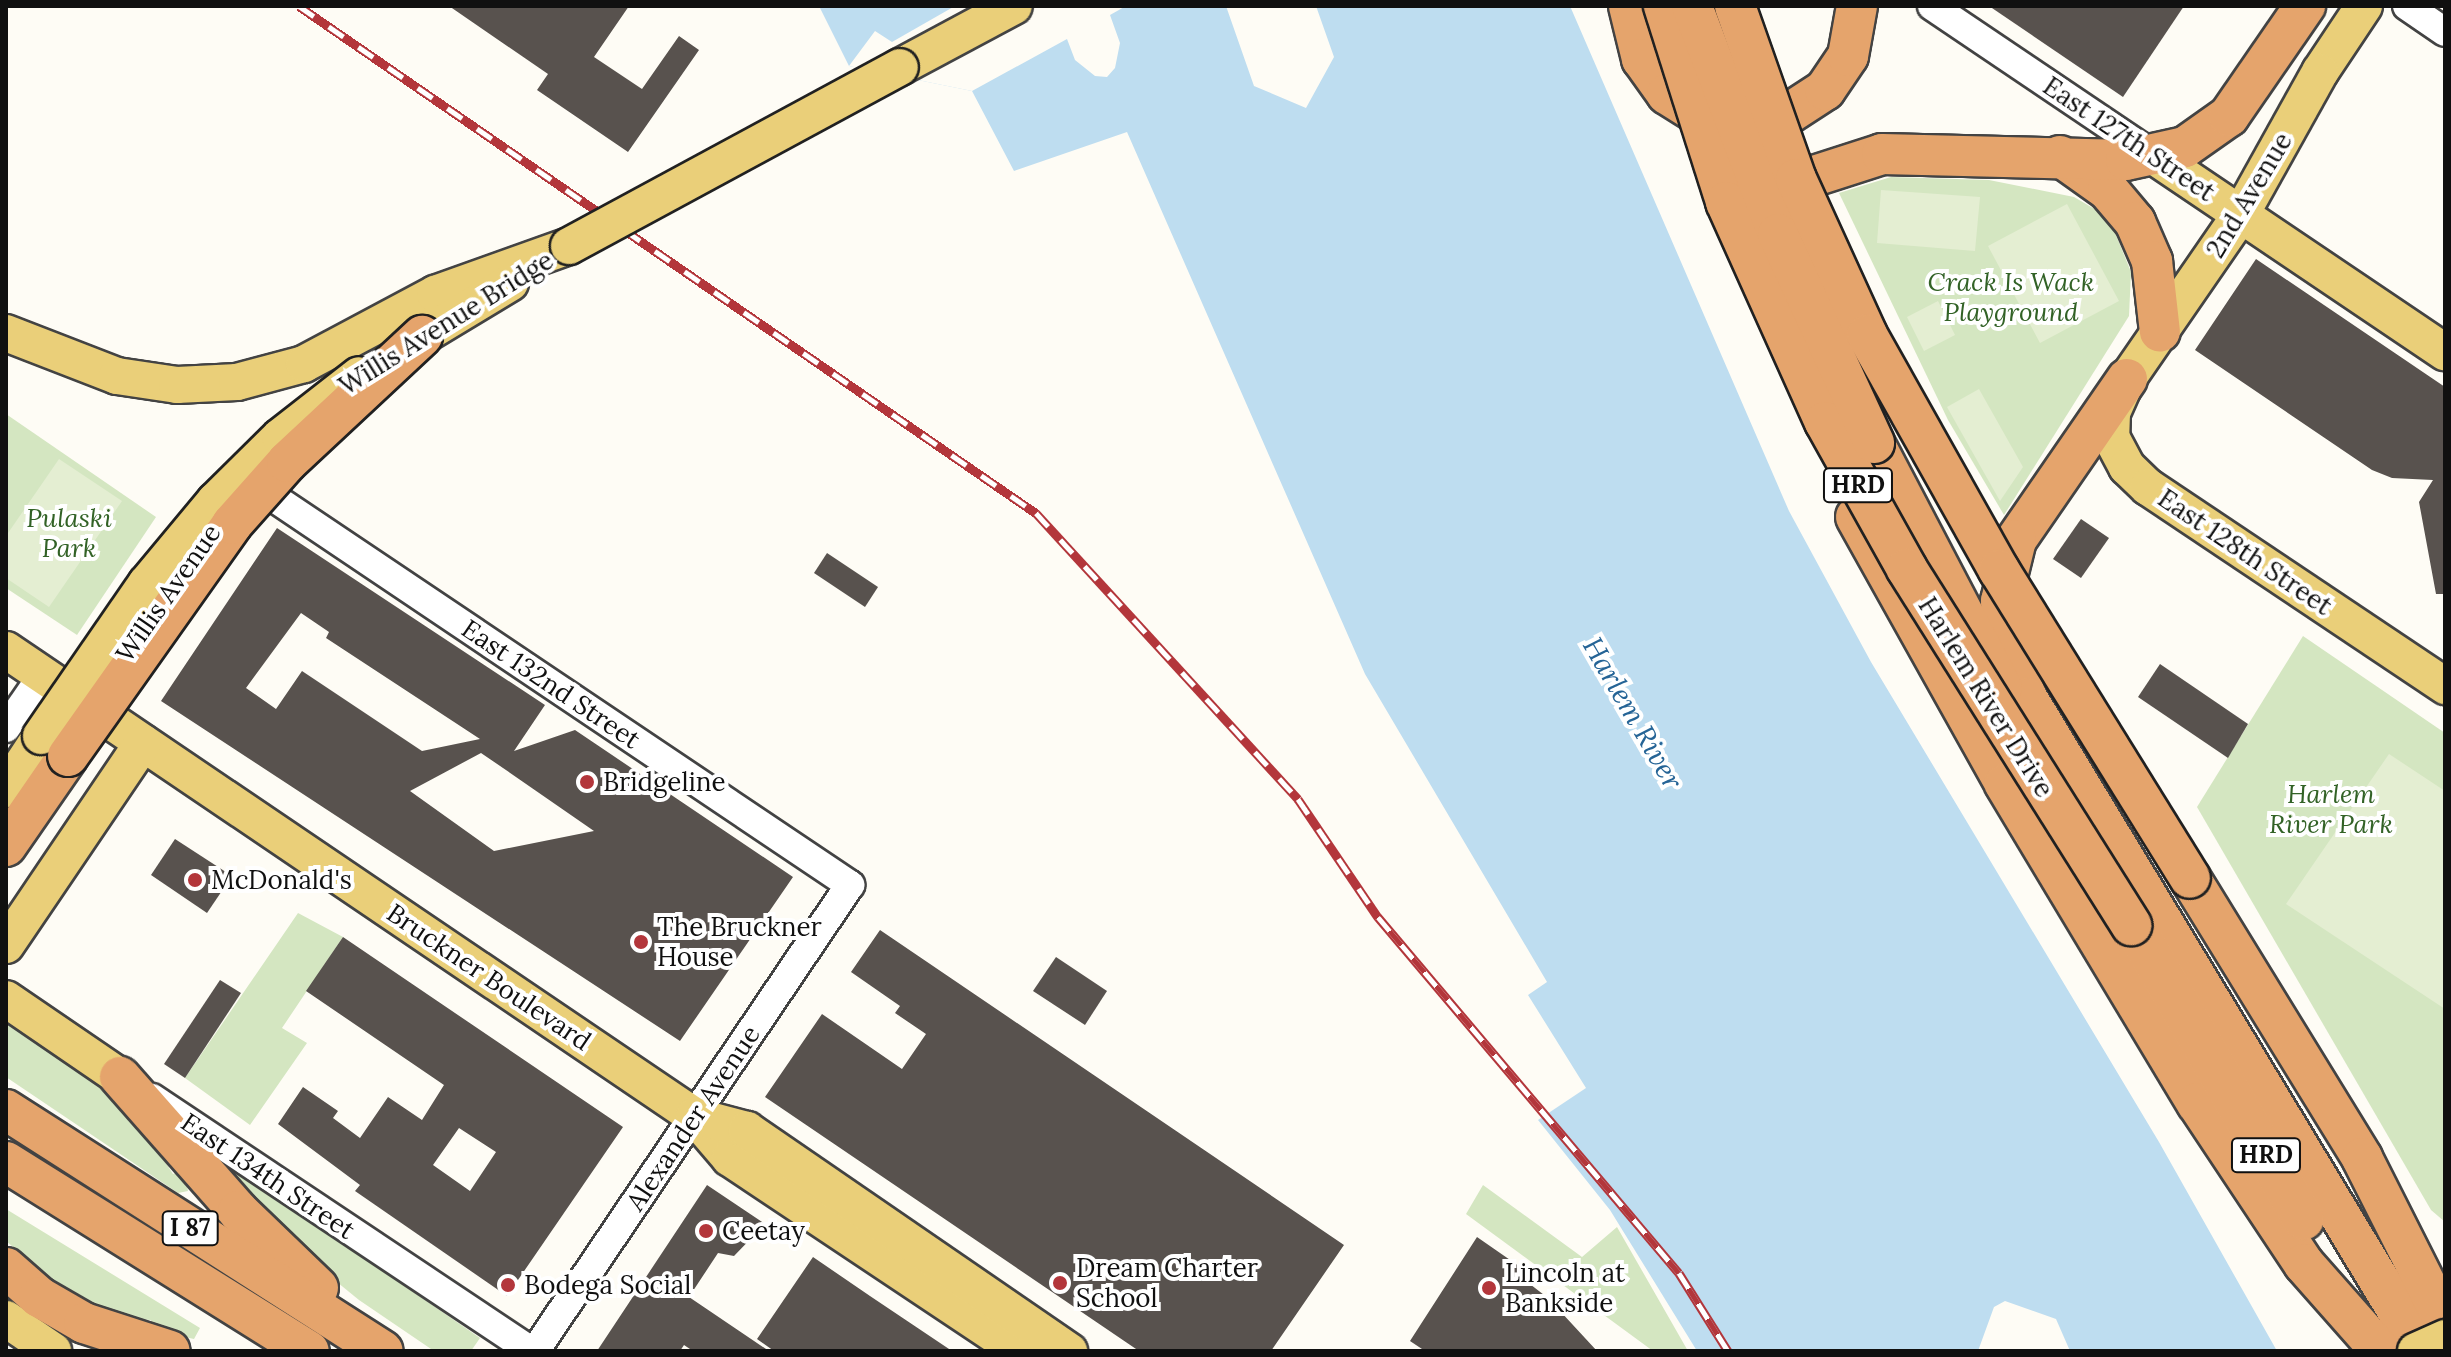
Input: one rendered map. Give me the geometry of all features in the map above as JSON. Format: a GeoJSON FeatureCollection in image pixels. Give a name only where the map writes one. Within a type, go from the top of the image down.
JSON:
{"type":"FeatureCollection","features":[{"type":"Feature","properties":{"kind":"highway"},"geometry":{"type":"LineString","coordinates":[[1629,6],[1642,59],[1667,94],[1702,116],[1744,123],[1788,114],[1825,90],[1848,56],[1857,6]]}},
{"type":"Feature","properties":{"kind":"highway","name":"Harlem River Drive"},"geometry":{"type":"LineString","coordinates":[[1664,6],[1726,202],[1807,387],[1907,569],[2131,925],[2381,1351]]}},
{"type":"Feature","properties":{"kind":"highway"},"geometry":{"type":"LineString","coordinates":[[1692,6],[1778,234],[1848,389],[1930,555],[2131,925]]}},
{"type":"Feature","properties":{"kind":"highway","name":"HRD"},"geometry":{"type":"LineString","coordinates":[[1735,6],[1791,166],[1867,335],[1999,570],[2362,1158],[2445,1322]]}},
{"type":"Feature","properties":{"kind":"highway"},"geometry":{"type":"LineString","coordinates":[[2305,6],[2220,126],[2185,147],[2154,156],[1904,151],[1862,158],[1814,176],[1783,203],[1767,240],[1760,294],[1766,328],[1809,427],[1896,592],[2103,951],[2304,1264],[2381,1351]]}},
{"type":"Feature","properties":{"kind":"highway"},"geometry":{"type":"LineString","coordinates":[[2060,156],[2108,190],[2135,222],[2152,261],[2160,332]]}},
{"type":"Feature","properties":{"kind":"highway"},"geometry":{"type":"LineString","coordinates":[[6,846],[55,746],[232,524],[287,462],[422,336]]}},
{"type":"Feature","properties":{"kind":"highway"},"geometry":{"type":"LineString","coordinates":[[2127,379],[2016,540],[2001,601],[2008,654],[2027,698],[2422,1351]]}},
{"type":"Feature","properties":{"kind":"highway"},"geometry":{"type":"LineString","coordinates":[[120,1077],[248,1221],[378,1348]]}},
{"type":"Feature","properties":{"kind":"highway","name":"I 87"},"geometry":{"type":"LineString","coordinates":[[6,1110],[378,1348]]}},
{"type":"Feature","properties":{"kind":"highway"},"geometry":{"type":"LineString","coordinates":[[2362,1158],[2445,1277]]}},
{"type":"Feature","properties":{"kind":"highway","name":"I 87"},"geometry":{"type":"LineString","coordinates":[[6,1162],[309,1351]]}},
{"type":"Feature","properties":{"kind":"highway"},"geometry":{"type":"LineString","coordinates":[[6,1268],[39,1297],[84,1323],[170,1351]]}},
{"type":"Feature","properties":{"kind":"main road","name":"Willis Avenue Bridge"},"geometry":{"type":"LineString","coordinates":[[422,336],[569,246],[1014,6]]}},
{"type":"Feature","properties":{"kind":"main road","name":"2nd Avenue"},"geometry":{"type":"LineString","coordinates":[[2127,379],[2241,214],[2320,72],[2364,6]]}},
{"type":"Feature","properties":{"kind":"main road","name":"East 127th Street"},"geometry":{"type":"LineString","coordinates":[[2154,156],[2445,352]]}},
{"type":"Feature","properties":{"kind":"main road"},"geometry":{"type":"LineString","coordinates":[[6,333],[85,367],[177,385],[269,376],[336,349],[435,294],[569,246]]}},
{"type":"Feature","properties":{"kind":"main road","name":"East 128th Street"},"geometry":{"type":"LineString","coordinates":[[2127,379],[2112,413],[2111,437],[2138,478],[2445,686]]}},
{"type":"Feature","properties":{"kind":"main road","name":"Bruckner Boulevard"},"geometry":{"type":"LineString","coordinates":[[6,650],[694,1116],[730,1158],[1019,1351]]}},
{"type":"Feature","properties":{"kind":"main road"},"geometry":{"type":"LineString","coordinates":[[6,945],[143,743]]}},
{"type":"Feature","properties":{"kind":"main road"},"geometry":{"type":"LineString","coordinates":[[6,789],[55,746]]}},
{"type":"Feature","properties":{"kind":"main road","name":"East 134th Street"},"geometry":{"type":"LineString","coordinates":[[6,999],[120,1077]]}},
{"type":"Feature","properties":{"kind":"main road","name":"Bruckner Boulevard"},"geometry":{"type":"LineString","coordinates":[[694,1116],[747,1130],[1069,1351]]}},
{"type":"Feature","properties":{"kind":"main road"},"geometry":{"type":"LineString","coordinates":[[6,1319],[53,1351]]}},
{"type":"Feature","properties":{"kind":"main road"},"geometry":{"type":"LineString","coordinates":[[2416,1351],[2445,1338]]}},
{"type":"Feature","properties":{"kind":"street","name":"East 127th Street"},"geometry":{"type":"LineString","coordinates":[[1932,6],[2154,156]]}},
{"type":"Feature","properties":{"kind":"street"},"geometry":{"type":"LineString","coordinates":[[2407,6],[2445,32]]}},
{"type":"Feature","properties":{"kind":"street","name":"Willis Avenue"},"geometry":{"type":"LineString","coordinates":[[88,707],[195,550],[252,483]]}},
{"type":"Feature","properties":{"kind":"street","name":"East 132nd Street"},"geometry":{"type":"LineString","coordinates":[[252,483],[850,885]]}},
{"type":"Feature","properties":{"kind":"street"},"geometry":{"type":"LineString","coordinates":[[6,728],[42,676]]}},
{"type":"Feature","properties":{"kind":"street","name":"Alexander Avenue"},"geometry":{"type":"LineString","coordinates":[[533,1351],[850,885]]}},
{"type":"Feature","properties":{"kind":"street","name":"East 134th Street"},"geometry":{"type":"LineString","coordinates":[[120,1077],[533,1351]]}},
{"type":"Feature","properties":{"kind":"green space","name":"Crack Is Wack Playground"},"geometry":{"type":"Polygon","coordinates":[[[1891,177],[1989,180],[2074,197],[2098,211],[2114,230],[2131,272],[2129,316],[2004,515],[1948,420],[1839,193],[1891,177]]]}},
{"type":"Feature","properties":{"kind":"green space"},"geometry":{"type":"Polygon","coordinates":[[[1881,190],[1980,197],[1975,251],[1877,243],[1881,190]]]}},
{"type":"Feature","properties":{"kind":"green space"},"geometry":{"type":"Polygon","coordinates":[[[2067,204],[2119,301],[2040,343],[1988,246],[2067,204]]]}},
{"type":"Feature","properties":{"kind":"green space"},"geometry":{"type":"Polygon","coordinates":[[[1938,301],[1955,335],[1924,351],[1907,317],[1938,301]]]}},
{"type":"Feature","properties":{"kind":"green space"},"geometry":{"type":"Polygon","coordinates":[[[1979,389],[2023,467],[2000,501],[1947,407],[1979,389]]]}},
{"type":"Feature","properties":{"kind":"green space","name":"Pulaski Park"},"geometry":{"type":"Polygon","coordinates":[[[6,414],[156,517],[77,635],[6,588],[6,414]]]}},
{"type":"Feature","properties":{"kind":"green space"},"geometry":{"type":"Polygon","coordinates":[[[59,459],[122,501],[49,607],[6,578],[6,536],[59,459]]]}},
{"type":"Feature","properties":{"kind":"green space","name":"Harlem River Park"},"geometry":{"type":"Polygon","coordinates":[[[2303,636],[2445,733],[2445,1222],[2431,1210],[2197,807],[2303,636]]]}},
{"type":"Feature","properties":{"kind":"green space"},"geometry":{"type":"Polygon","coordinates":[[[2389,754],[2445,791],[2445,1009],[2286,904],[2389,754]]]}},
{"type":"Feature","properties":{"kind":"green space"},"geometry":{"type":"Polygon","coordinates":[[[298,913],[343,937],[282,1028],[307,1043],[250,1125],[185,1078],[298,913]]]}},
{"type":"Feature","properties":{"kind":"green space"},"geometry":{"type":"Polygon","coordinates":[[[6,1019],[132,1111],[173,1174],[184,1170],[188,1191],[178,1193],[6,1077],[6,1019]]]}},
{"type":"Feature","properties":{"kind":"green space"},"geometry":{"type":"Polygon","coordinates":[[[215,1155],[480,1338],[471,1351],[434,1351],[359,1300],[272,1229],[215,1155]]]}},
{"type":"Feature","properties":{"kind":"green space"},"geometry":{"type":"Polygon","coordinates":[[[1483,1185],[1582,1257],[1617,1227],[1688,1351],[1653,1351],[1466,1214],[1483,1185]]]}},
{"type":"Feature","properties":{"kind":"green space"},"geometry":{"type":"Polygon","coordinates":[[[6,1209],[200,1328],[194,1339],[153,1330],[151,1320],[119,1318],[79,1303],[6,1241],[6,1209]]]}},
{"type":"Feature","properties":{"kind":"water","name":"Harlem River"},"geometry":{"type":"Polygon","coordinates":[[[819,6],[1226,6],[1254,86],[1306,108],[1334,57],[1316,6],[1570,6],[1789,511],[1871,662],[2159,1142],[2277,1351],[2070,1351],[2056,1319],[2005,1301],[1994,1307],[1978,1351],[1697,1351],[1610,1210],[1538,1120],[1586,1088],[1528,995],[1547,982],[1365,674],[1127,132],[1014,171],[972,91],[849,66],[819,6]]]}},
{"type":"Feature","properties":{"kind":"pier"},"geometry":{"type":"Polygon","coordinates":[[[955,6],[1126,6],[1110,15],[1120,43],[1115,68],[1107,77],[1095,76],[1075,60],[1067,39],[972,91],[849,66],[875,31],[892,42],[955,6]]]}},
{"type":"Feature","properties":{"kind":"building"},"geometry":{"type":"Polygon","coordinates":[[[449,6],[629,6],[594,57],[642,89],[679,36],[699,50],[628,152],[537,90],[548,74],[449,6]]]}},
{"type":"Feature","properties":{"kind":"building"},"geometry":{"type":"Polygon","coordinates":[[[1989,6],[2184,6],[2123,97],[1989,6]]]}},
{"type":"Feature","properties":{"kind":"building"},"geometry":{"type":"Polygon","coordinates":[[[2256,259],[2445,387],[2445,594],[2436,594],[2419,502],[2433,480],[2392,478],[2372,470],[2195,350],[2256,259]]]}},
{"type":"Feature","properties":{"kind":"building"},"geometry":{"type":"Polygon","coordinates":[[[2081,519],[2109,538],[2081,578],[2053,559],[2081,519]]]}},
{"type":"Feature","properties":{"kind":"building"},"geometry":{"type":"Polygon","coordinates":[[[277,528],[545,705],[514,751],[575,730],[793,877],[680,1041],[161,701],[277,528]],[[301,613],[246,688],[276,709],[302,671],[422,751],[480,739],[326,638],[329,632],[301,613]],[[481,753],[410,791],[494,851],[594,831],[503,768],[481,753]]]}},
{"type":"Feature","properties":{"kind":"building"},"geometry":{"type":"Polygon","coordinates":[[[827,553],[878,587],[865,607],[814,573],[827,553]]]}},
{"type":"Feature","properties":{"kind":"building"},"geometry":{"type":"Polygon","coordinates":[[[2160,664],[2248,724],[2228,758],[2138,697],[2160,664]]]}},
{"type":"Feature","properties":{"kind":"building"},"geometry":{"type":"Polygon","coordinates":[[[175,839],[232,876],[207,913],[151,875],[175,839]]]}},
{"type":"Feature","properties":{"kind":"building"},"geometry":{"type":"Polygon","coordinates":[[[880,930],[1344,1245],[1271,1351],[1139,1351],[765,1097],[822,1014],[902,1069],[926,1034],[895,1013],[900,1006],[851,972],[880,930]]]}},
{"type":"Feature","properties":{"kind":"building"},"geometry":{"type":"Polygon","coordinates":[[[343,937],[623,1127],[507,1296],[355,1191],[360,1185],[278,1124],[303,1087],[338,1111],[333,1118],[360,1138],[388,1097],[422,1120],[444,1085],[306,991],[343,937]],[[459,1128],[433,1165],[470,1191],[496,1152],[459,1128]]]}},
{"type":"Feature","properties":{"kind":"building"},"geometry":{"type":"Polygon","coordinates":[[[1056,957],[1107,991],[1085,1025],[1033,991],[1056,957]]]}},
{"type":"Feature","properties":{"kind":"building"},"geometry":{"type":"Polygon","coordinates":[[[220,980],[241,993],[185,1078],[164,1064],[220,980]]]}},
{"type":"Feature","properties":{"kind":"building"},"geometry":{"type":"Polygon","coordinates":[[[707,1185],[765,1224],[734,1256],[718,1253],[689,1297],[769,1351],[693,1351],[684,1345],[680,1351],[597,1351],[707,1185]]]}},
{"type":"Feature","properties":{"kind":"building","name":"Lincoln at Bankside"},"geometry":{"type":"Polygon","coordinates":[[[1477,1237],[1526,1271],[1522,1278],[1548,1298],[1597,1351],[1425,1351],[1410,1341],[1477,1237]]]}},
{"type":"Feature","properties":{"kind":"building"},"geometry":{"type":"Polygon","coordinates":[[[813,1257],[952,1351],[774,1351],[757,1339],[813,1257]]]}},
{"type":"Feature","properties":{"kind":"railway"},"geometry":{"type":"LineString","coordinates":[[299,6],[1036,513],[1298,799],[1378,917],[1679,1273],[1728,1351]]}},
{"type":"Feature","properties":{"kind":"place","name":"Bridgeline"},"geometry":{"type":"Point","coordinates":[587,782]}},
{"type":"Feature","properties":{"kind":"place","name":"McDonald's"},"geometry":{"type":"Point","coordinates":[195,880]}},
{"type":"Feature","properties":{"kind":"place","name":"The Bruckner House"},"geometry":{"type":"Point","coordinates":[641,942]}},
{"type":"Feature","properties":{"kind":"place","name":"Ceetay"},"geometry":{"type":"Point","coordinates":[706,1231]}},
{"type":"Feature","properties":{"kind":"place","name":"Dream Charter School"},"geometry":{"type":"Point","coordinates":[1060,1283]}},
{"type":"Feature","properties":{"kind":"place","name":"Bodega Social"},"geometry":{"type":"Point","coordinates":[508,1285]}},
{"type":"Feature","properties":{"kind":"place","name":"Lincoln at Bankside"},"geometry":{"type":"Point","coordinates":[1489,1288]}}]}
